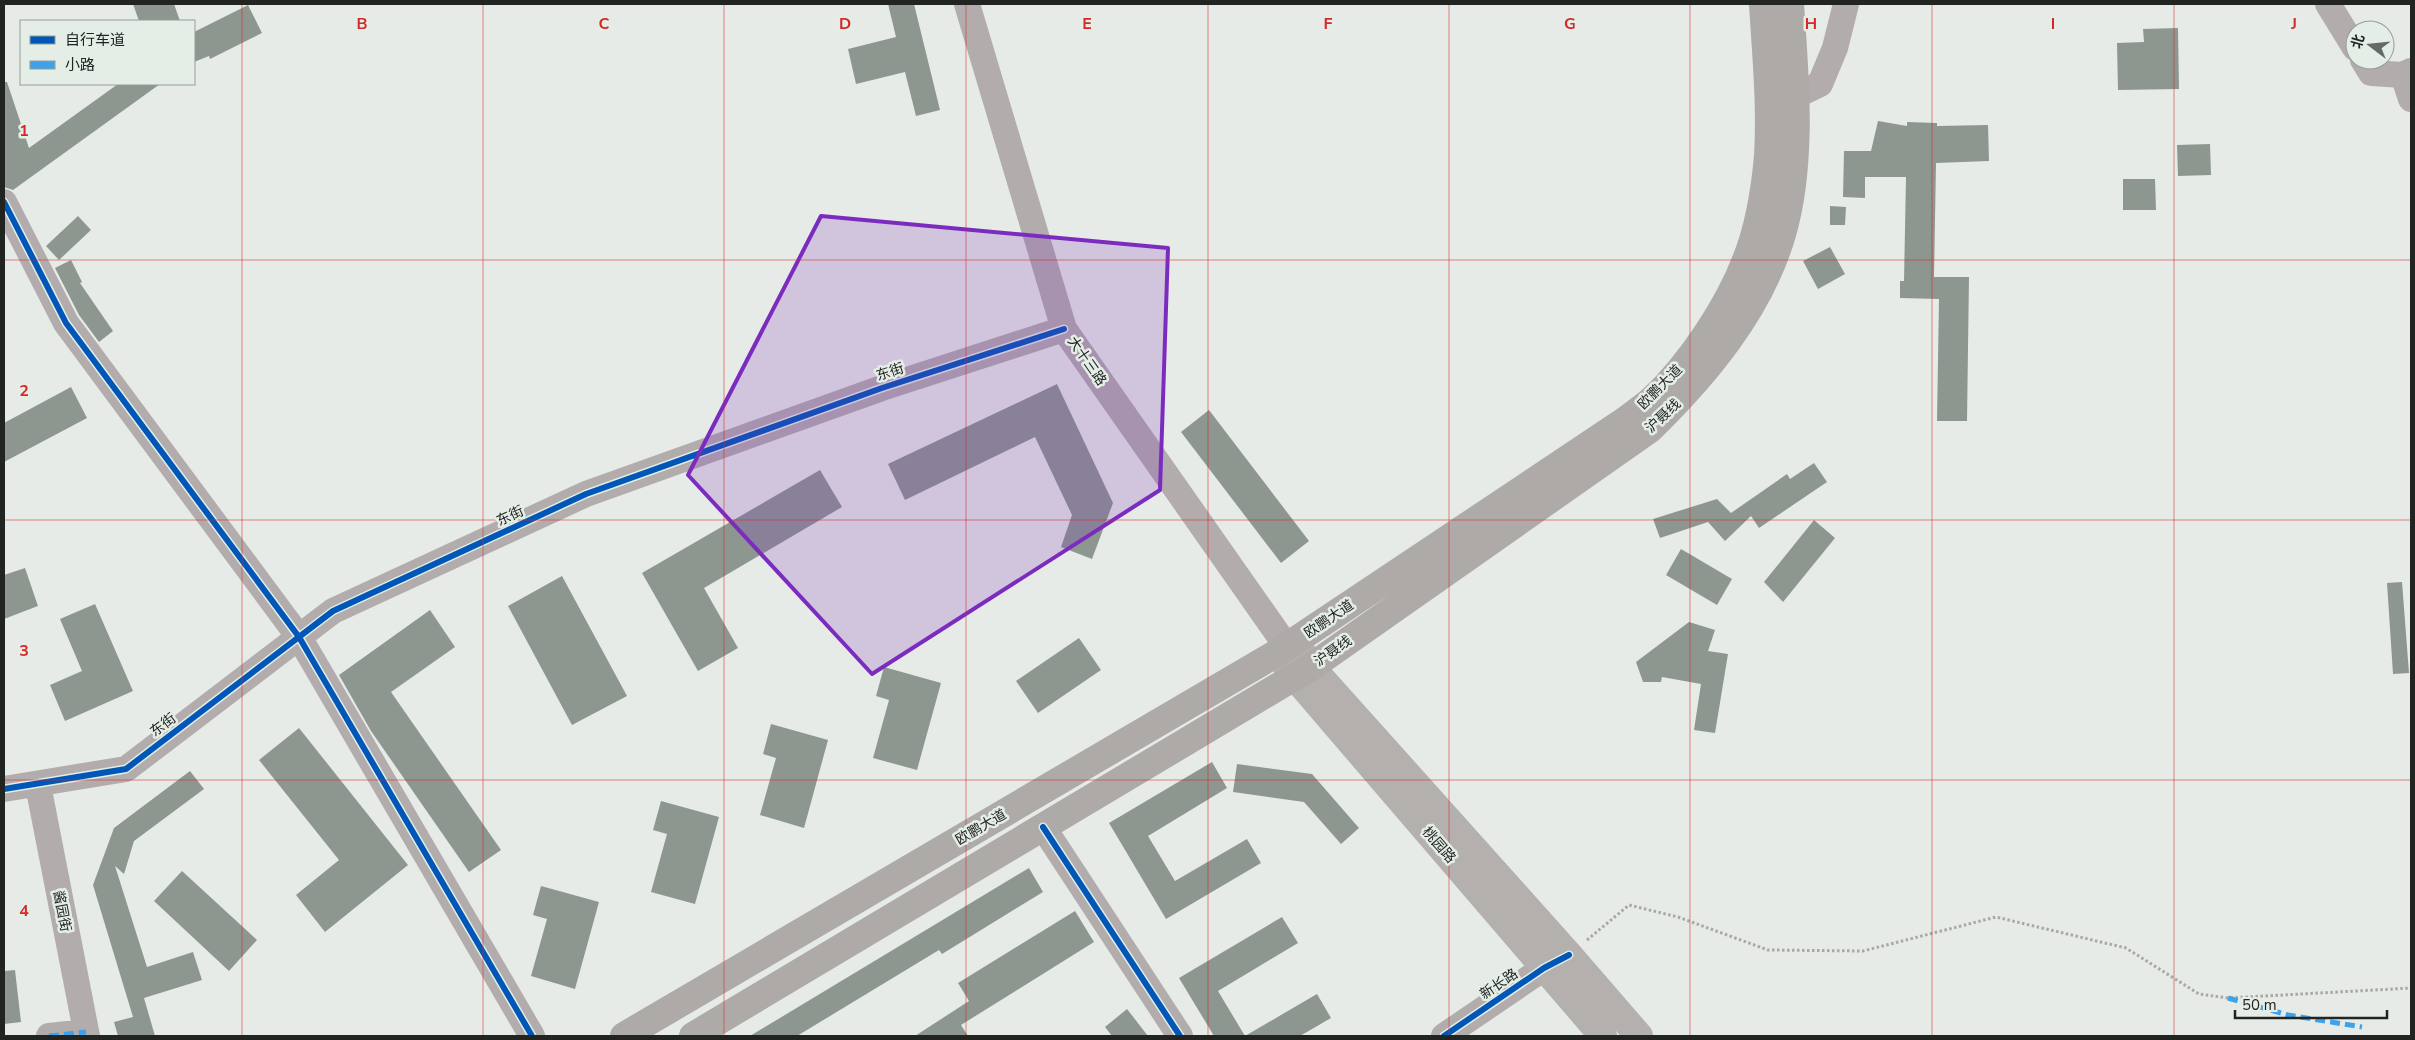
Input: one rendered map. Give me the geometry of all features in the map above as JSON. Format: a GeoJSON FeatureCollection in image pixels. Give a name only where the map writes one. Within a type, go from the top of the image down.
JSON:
{"type":"FeatureCollection","features":[{"type":"Feature","properties":{"kind":"highway","name":"欧鹏大道"},"geometry":{"type":"LineString","coordinates":[[624,1036],[1286,647],[1620,424],[1653,398],[1683,364],[1712,325],[1746,260],[1762,204],[1768,156],[1769,105],[1764,4]]}},
{"type":"Feature","properties":{"kind":"highway","name":"沪聂线"},"geometry":{"type":"LineString","coordinates":[[1303,672],[1650,430],[1681,399],[1710,365],[1745,313],[1766,275],[1782,234],[1791,182],[1796,130],[1796,96],[1790,4]]}},
{"type":"Feature","properties":{"kind":"highway"},"geometry":{"type":"LineString","coordinates":[[693,1036],[1303,672]]}},
{"type":"Feature","properties":{"kind":"main road","name":"桃园路"},"geometry":{"type":"LineString","coordinates":[[1286,647],[1303,672],[1544,968],[1603,1036]]}},
{"type":"Feature","properties":{"kind":"main road"},"geometry":{"type":"LineString","coordinates":[[1303,672],[1569,955],[1638,1036]]}},
{"type":"Feature","properties":{"kind":"street","name":"大十三路"},"geometry":{"type":"LineString","coordinates":[[967,4],[1064,329],[1286,647]]}},
{"type":"Feature","properties":{"kind":"street"},"geometry":{"type":"LineString","coordinates":[[1796,96],[1820,84],[1835,48],[1846,4]]}},
{"type":"Feature","properties":{"kind":"street"},"geometry":{"type":"LineString","coordinates":[[2328,4],[2345,32]]}},
{"type":"Feature","properties":{"kind":"street"},"geometry":{"type":"LineString","coordinates":[[2369,70],[2371,73],[2408,81]]}},
{"type":"Feature","properties":{"kind":"street"},"geometry":{"type":"LineString","coordinates":[[4,202],[66,323],[299,637],[532,1036]]}},
{"type":"Feature","properties":{"kind":"street","name":"东街"},"geometry":{"type":"LineString","coordinates":[[4,789],[38,785],[126,769],[334,611],[586,494],[882,388],[1064,329]]}},
{"type":"Feature","properties":{"kind":"street","name":"酱园街"},"geometry":{"type":"LineString","coordinates":[[38,785],[86,1034]]}},
{"type":"Feature","properties":{"kind":"street"},"geometry":{"type":"LineString","coordinates":[[1043,827],[1180,1036]]}},
{"type":"Feature","properties":{"kind":"street","name":"新长路"},"geometry":{"type":"LineString","coordinates":[[1444,1036],[1544,968],[1569,955]]}},
{"type":"Feature","properties":{"kind":"street"},"geometry":{"type":"LineString","coordinates":[[49,1036],[86,1034]]}},
{"type":"Feature","properties":{"kind":"path"},"geometry":{"type":"LineString","coordinates":[[1569,955],[1629,905],[1678,917],[1768,950],[1863,951],[1996,917],[2126,948],[2199,994],[2228,998],[2411,988]]}},
{"type":"Feature","properties":{"kind":"highlighted area"},"geometry":{"type":"Polygon","coordinates":[[[821,216],[1168,248],[1160,490],[872,674],[688,475],[821,216]]]}},
{"type":"Feature","properties":{"kind":"building"},"geometry":{"type":"Polygon","coordinates":[[[133,4],[174,4],[180,20],[139,20],[133,4]]]}},
{"type":"Feature","properties":{"kind":"building"},"geometry":{"type":"Polygon","coordinates":[[[888,4],[914,4],[940,110],[916,116],[905,72],[856,84],[848,49],[896,37],[888,4]]]}},
{"type":"Feature","properties":{"kind":"building"},"geometry":{"type":"Polygon","coordinates":[[[248,5],[262,33],[210,59],[209,56],[195,62],[195,32],[248,5]]]}},
{"type":"Feature","properties":{"kind":"building"},"geometry":{"type":"Polygon","coordinates":[[[2178,28],[2179,89],[2118,90],[2117,43],[2144,42],[2143,29],[2178,28]]]}},
{"type":"Feature","properties":{"kind":"building"},"geometry":{"type":"Polygon","coordinates":[[[4,82],[7,82],[29,148],[117,85],[159,85],[13,190],[4,187],[4,82]]]}},
{"type":"Feature","properties":{"kind":"building"},"geometry":{"type":"Polygon","coordinates":[[[1878,121],[1907,126],[1907,122],[1937,123],[1937,126],[1988,125],[1989,161],[1936,163],[1934,277],[1969,277],[1967,421],[1937,421],[1939,299],[1900,298],[1900,281],[1904,281],[1906,177],[1865,177],[1865,198],[1843,197],[1844,151],[1871,151],[1878,121]]]}},
{"type":"Feature","properties":{"kind":"building"},"geometry":{"type":"Polygon","coordinates":[[[2210,144],[2211,175],[2178,176],[2177,145],[2210,144]]]}},
{"type":"Feature","properties":{"kind":"building"},"geometry":{"type":"Polygon","coordinates":[[[2123,179],[2155,179],[2156,210],[2123,210],[2123,179]]]}},
{"type":"Feature","properties":{"kind":"building"},"geometry":{"type":"Polygon","coordinates":[[[1830,206],[1846,207],[1845,225],[1830,225],[1830,206]]]}},
{"type":"Feature","properties":{"kind":"building"},"geometry":{"type":"Polygon","coordinates":[[[78,216],[91,230],[59,260],[46,246],[78,216]]]}},
{"type":"Feature","properties":{"kind":"building"},"geometry":{"type":"Polygon","coordinates":[[[1830,247],[1845,274],[1818,289],[1803,261],[1830,247]]]}},
{"type":"Feature","properties":{"kind":"building"},"geometry":{"type":"Polygon","coordinates":[[[71,260],[82,282],[80,283],[113,331],[99,342],[79,315],[55,268],[71,260]]]}},
{"type":"Feature","properties":{"kind":"building"},"geometry":{"type":"Polygon","coordinates":[[[1057,384],[1113,503],[1092,559],[1061,547],[1072,515],[1035,437],[905,500],[888,464],[1057,384]]]}},
{"type":"Feature","properties":{"kind":"building"},"geometry":{"type":"Polygon","coordinates":[[[71,387],[87,418],[4,462],[4,423],[71,387]]]}},
{"type":"Feature","properties":{"kind":"building"},"geometry":{"type":"Polygon","coordinates":[[[1209,410],[1309,541],[1281,563],[1181,432],[1209,410]]]}},
{"type":"Feature","properties":{"kind":"building"},"geometry":{"type":"Polygon","coordinates":[[[1814,463],[1827,482],[1759,528],[1751,516],[1725,541],[1708,522],[1660,538],[1653,519],[1717,499],[1731,513],[1787,474],[1790,479],[1814,463]]]}},
{"type":"Feature","properties":{"kind":"building"},"geometry":{"type":"Polygon","coordinates":[[[820,470],[842,507],[704,588],[738,648],[698,671],[642,573],[820,470]]]}},
{"type":"Feature","properties":{"kind":"building"},"geometry":{"type":"Polygon","coordinates":[[[1814,520],[1835,538],[1783,602],[1764,582],[1814,520]]]}},
{"type":"Feature","properties":{"kind":"building"},"geometry":{"type":"Polygon","coordinates":[[[1681,549],[1732,579],[1717,605],[1666,575],[1681,549]]]}},
{"type":"Feature","properties":{"kind":"building"},"geometry":{"type":"Polygon","coordinates":[[[25,568],[38,606],[4,619],[4,575],[25,568]]]}},
{"type":"Feature","properties":{"kind":"building"},"geometry":{"type":"Polygon","coordinates":[[[562,576],[627,696],[572,725],[508,606],[562,576]]]}},
{"type":"Feature","properties":{"kind":"building"},"geometry":{"type":"Polygon","coordinates":[[[2402,582],[2409,673],[2393,674],[2387,583],[2402,582]]]}},
{"type":"Feature","properties":{"kind":"building"},"geometry":{"type":"Polygon","coordinates":[[[95,604],[133,691],[65,721],[50,685],[82,671],[60,619],[95,604]]]}},
{"type":"Feature","properties":{"kind":"building"},"geometry":{"type":"Polygon","coordinates":[[[430,610],[455,647],[391,692],[501,850],[469,872],[371,731],[339,675],[430,610]]]}},
{"type":"Feature","properties":{"kind":"building"},"geometry":{"type":"Polygon","coordinates":[[[1689,622],[1715,630],[1708,651],[1728,654],[1715,733],[1694,730],[1701,684],[1662,677],[1661,682],[1643,682],[1636,662],[1689,622]]]}},
{"type":"Feature","properties":{"kind":"building"},"geometry":{"type":"Polygon","coordinates":[[[1079,638],[1101,670],[1038,713],[1016,681],[1079,638]]]}},
{"type":"Feature","properties":{"kind":"building"},"geometry":{"type":"Polygon","coordinates":[[[884,667],[941,683],[917,770],[873,758],[889,700],[876,696],[884,667]]]}},
{"type":"Feature","properties":{"kind":"building"},"geometry":{"type":"Polygon","coordinates":[[[771,724],[828,740],[804,828],[760,815],[776,758],[763,754],[771,724]]]}},
{"type":"Feature","properties":{"kind":"building"},"geometry":{"type":"Polygon","coordinates":[[[299,728],[408,865],[325,932],[296,895],[339,860],[259,760],[299,728]]]}},
{"type":"Feature","properties":{"kind":"building"},"geometry":{"type":"Polygon","coordinates":[[[1212,762],[1227,788],[1148,836],[1175,881],[1247,839],[1261,863],[1166,919],[1109,823],[1212,762]]]}},
{"type":"Feature","properties":{"kind":"building"},"geometry":{"type":"Polygon","coordinates":[[[1237,764],[1312,774],[1359,828],[1341,844],[1304,802],[1233,792],[1237,764]]]}},
{"type":"Feature","properties":{"kind":"building"},"geometry":{"type":"Polygon","coordinates":[[[190,771],[204,789],[134,841],[124,874],[115,866],[147,967],[193,952],[202,980],[144,998],[155,1036],[118,1036],[114,1022],[133,1017],[93,885],[114,828],[190,771]]]}},
{"type":"Feature","properties":{"kind":"building"},"geometry":{"type":"Polygon","coordinates":[[[661,801],[719,817],[695,904],[651,892],[667,834],[653,830],[661,801]]]}},
{"type":"Feature","properties":{"kind":"building"},"geometry":{"type":"Polygon","coordinates":[[[1029,868],[1043,892],[942,954],[939,950],[797,1036],[750,1036],[1029,868]]]}},
{"type":"Feature","properties":{"kind":"building"},"geometry":{"type":"Polygon","coordinates":[[[182,871],[257,940],[229,971],[154,901],[182,871]]]}},
{"type":"Feature","properties":{"kind":"building"},"geometry":{"type":"Polygon","coordinates":[[[541,886],[599,902],[575,989],[531,976],[547,919],[533,915],[541,886]]]}},
{"type":"Feature","properties":{"kind":"building"},"geometry":{"type":"Polygon","coordinates":[[[1075,911],[1094,942],[961,1025],[968,1036],[915,1036],[969,1001],[958,983],[1075,911]]]}},
{"type":"Feature","properties":{"kind":"building"},"geometry":{"type":"Polygon","coordinates":[[[1282,917],[1298,943],[1218,991],[1245,1036],[1214,1036],[1179,978],[1282,917]]]}},
{"type":"Feature","properties":{"kind":"building"},"geometry":{"type":"Polygon","coordinates":[[[15,970],[21,1022],[4,1024],[4,971],[15,970]]]}},
{"type":"Feature","properties":{"kind":"building"},"geometry":{"type":"Polygon","coordinates":[[[1317,994],[1331,1018],[1300,1036],[1245,1036],[1317,994]]]}},
{"type":"Feature","properties":{"kind":"building"},"geometry":{"type":"Polygon","coordinates":[[[1127,1009],[1148,1036],[1112,1036],[1105,1027],[1127,1009]]]}},
{"type":"Feature","properties":{"kind":"marked path"},"geometry":{"type":"LineString","coordinates":[[2228,998],[2288,1015],[2362,1027]]}},
{"type":"Feature","properties":{"kind":"marked path"},"geometry":{"type":"LineString","coordinates":[[49,1036],[86,1032]]}},
{"type":"Feature","properties":{"kind":"cycle path"},"geometry":{"type":"LineString","coordinates":[[4,202],[66,323],[299,637],[532,1036]]}},
{"type":"Feature","properties":{"kind":"cycle path"},"geometry":{"type":"LineString","coordinates":[[4,789],[126,769],[333,611],[586,494],[882,388],[1064,329]]}},
{"type":"Feature","properties":{"kind":"cycle path"},"geometry":{"type":"LineString","coordinates":[[1043,827],[1180,1036]]}},
{"type":"Feature","properties":{"kind":"cycle path"},"geometry":{"type":"LineString","coordinates":[[1444,1036],[1544,968],[1569,955]]}}]}
